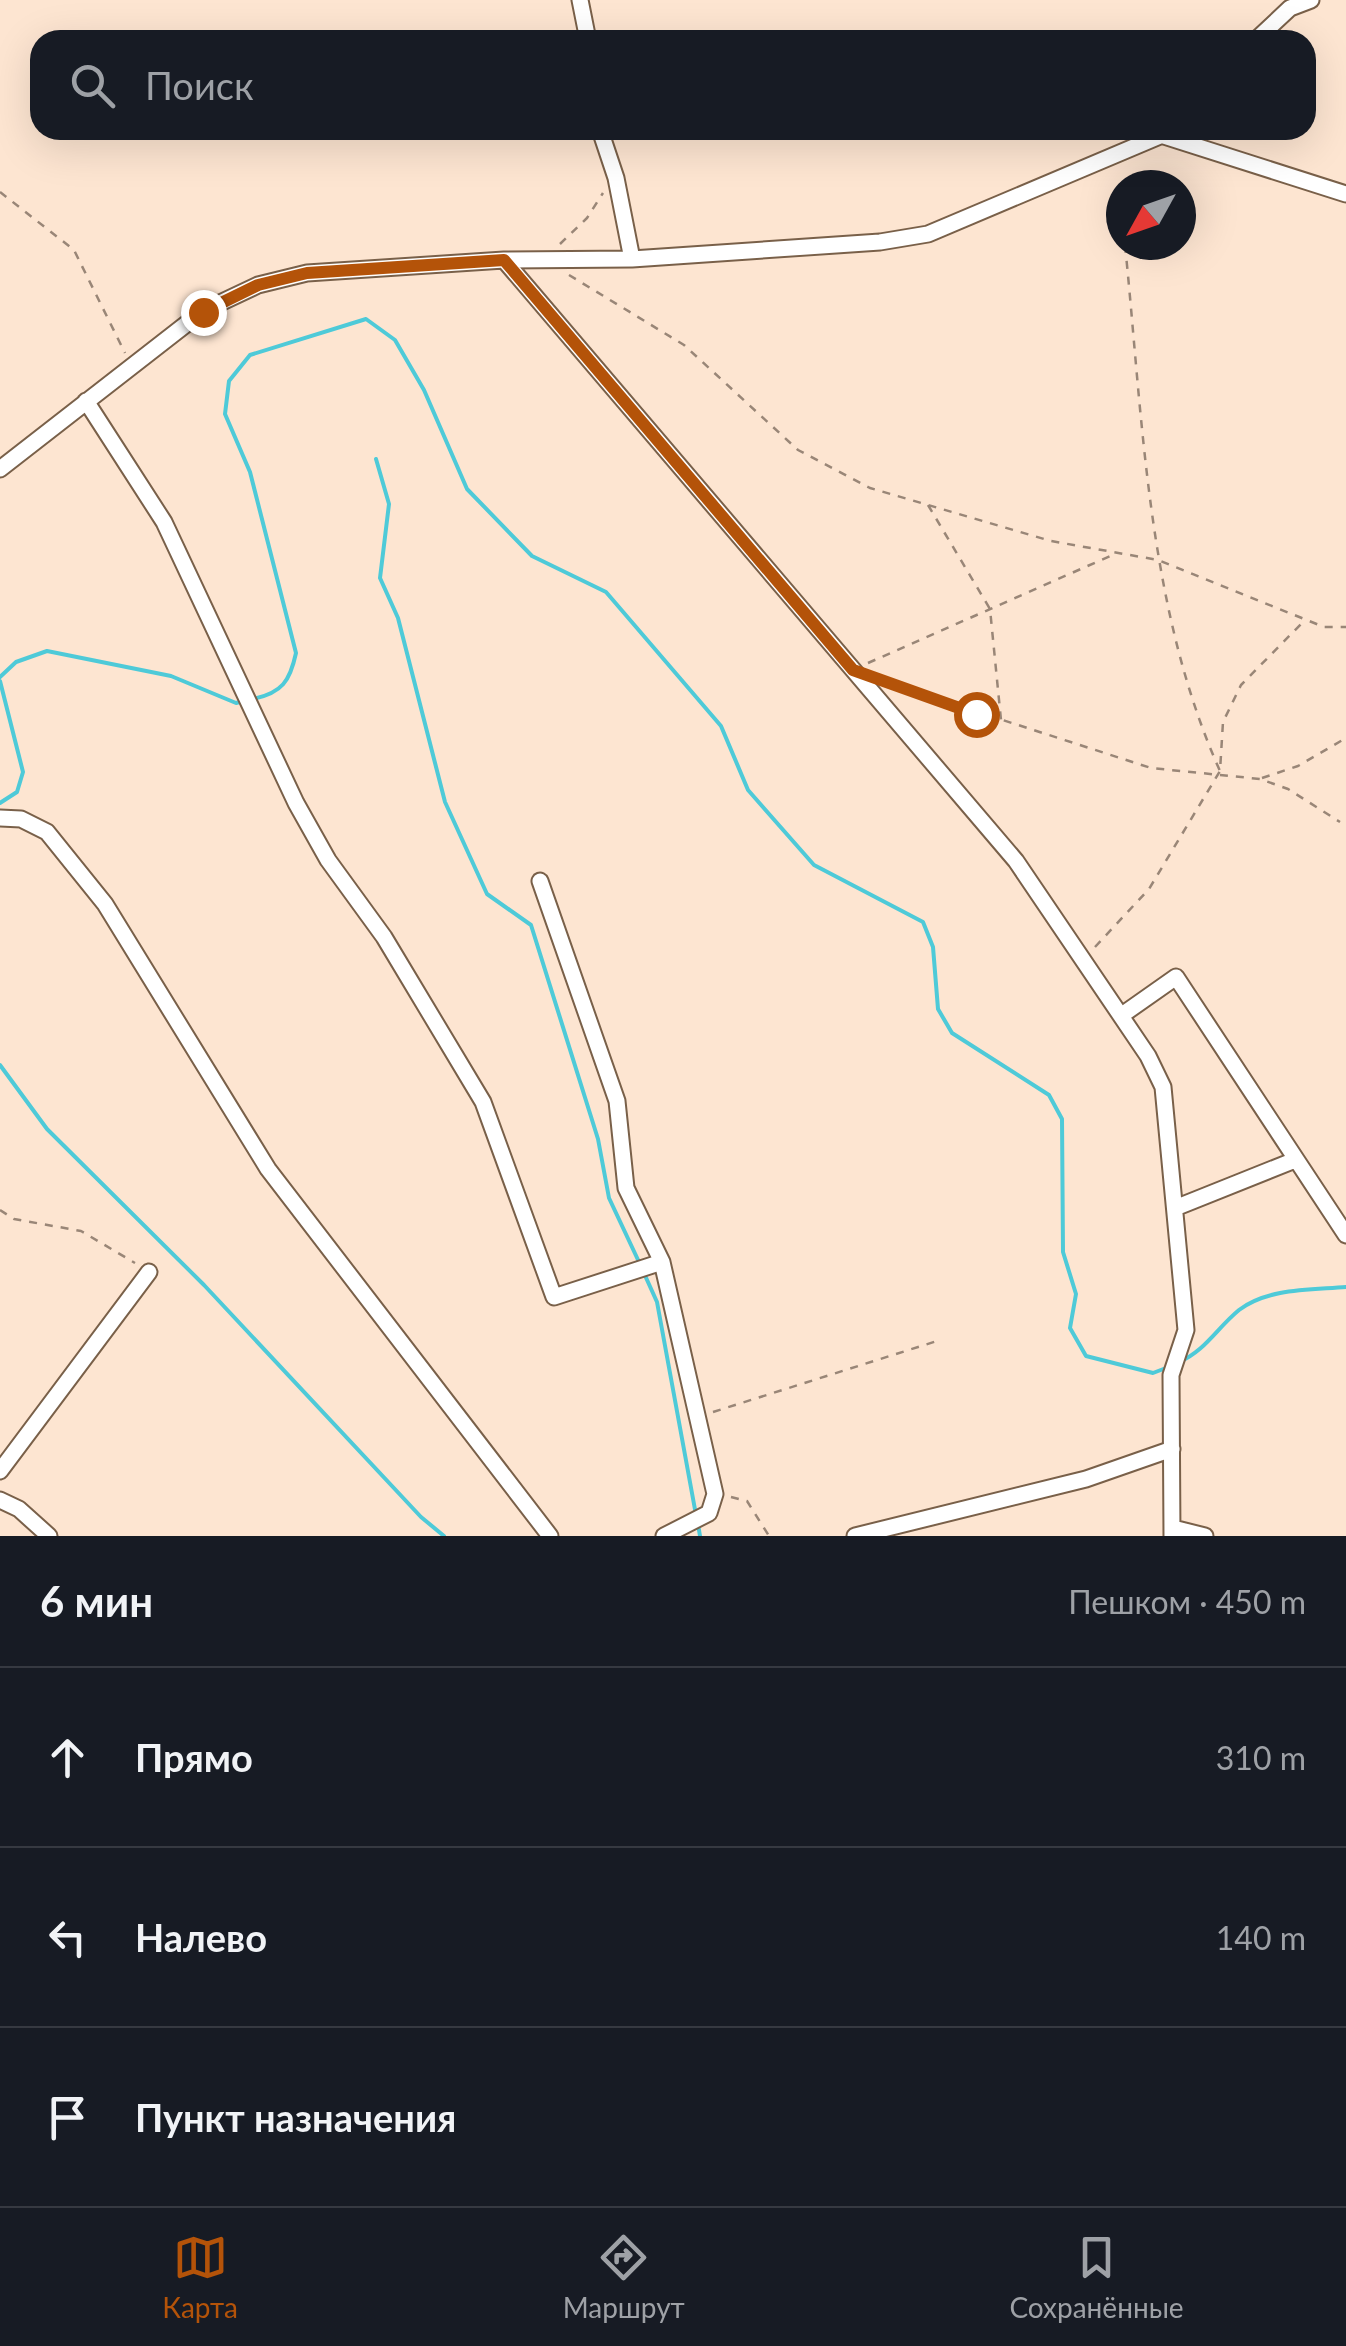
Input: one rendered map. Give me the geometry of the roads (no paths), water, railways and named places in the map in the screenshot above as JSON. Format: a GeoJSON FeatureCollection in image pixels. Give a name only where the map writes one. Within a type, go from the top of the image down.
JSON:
{"type":"FeatureCollection","features":[{"type":"Feature","properties":{"kind":"street"},"geometry":{"type":"LineString","coordinates":[[580,0],[586,30]]}},
{"type":"Feature","properties":{"kind":"street"},"geometry":{"type":"LineString","coordinates":[[1265,30],[1287,4],[1311,0]]}},
{"type":"Feature","properties":{"kind":"street"},"geometry":{"type":"LineString","coordinates":[[603,140],[632,259]]}},
{"type":"Feature","properties":{"kind":"street"},"geometry":{"type":"LineString","coordinates":[[0,468],[203,312],[258,285],[307,273],[504,260],[632,259],[880,242],[928,234],[1152,140]]}},
{"type":"Feature","properties":{"kind":"street"},"geometry":{"type":"LineString","coordinates":[[1189,140],[1346,194]]}},
{"type":"Feature","properties":{"kind":"street"},"geometry":{"type":"LineString","coordinates":[[504,260],[1016,861],[1122,1015],[1163,1087],[1186,1330],[1171,1375],[1173,1532],[1204,1536]]}},
{"type":"Feature","properties":{"kind":"street"},"geometry":{"type":"LineString","coordinates":[[86,400],[164,522],[328,860],[384,937],[483,1102],[554,1297],[662,1262]]}},
{"type":"Feature","properties":{"kind":"street"},"geometry":{"type":"LineString","coordinates":[[0,818],[20,819],[47,832],[105,904],[268,1169],[550,1536]]}},
{"type":"Feature","properties":{"kind":"street"},"geometry":{"type":"LineString","coordinates":[[540,881],[616,1101],[626,1188],[662,1262],[715,1494],[708,1513],[664,1536]]}},
{"type":"Feature","properties":{"kind":"street"},"geometry":{"type":"LineString","coordinates":[[1122,1015],[1176,976],[1346,1235]]}},
{"type":"Feature","properties":{"kind":"street"},"geometry":{"type":"LineString","coordinates":[[1175,1208],[1295,1160]]}},
{"type":"Feature","properties":{"kind":"street"},"geometry":{"type":"LineString","coordinates":[[0,1471],[149,1272]]}},
{"type":"Feature","properties":{"kind":"street"},"geometry":{"type":"LineString","coordinates":[[855,1536],[1086,1479],[1172,1448]]}},
{"type":"Feature","properties":{"kind":"street"},"geometry":{"type":"LineString","coordinates":[[0,1500],[19,1509],[50,1536]]}},
{"type":"Feature","properties":{"kind":"waterway"},"geometry":{"type":"LineString","coordinates":[[253,699],[283,684],[296,653],[250,472],[225,414],[229,381],[250,355],[366,319],[395,340],[424,390],[467,489],[532,556],[606,592],[721,726],[748,790],[814,865],[923,922],[933,947],[938,1009],[952,1033],[1049,1095],[1062,1119],[1063,1252],[1076,1294],[1070,1328],[1086,1356],[1153,1373],[1166,1368]]}},
{"type":"Feature","properties":{"kind":"waterway"},"geometry":{"type":"LineString","coordinates":[[376,459],[389,504],[380,578],[398,618],[445,802],[487,894],[531,925],[598,1139],[609,1198],[639,1262]]}},
{"type":"Feature","properties":{"kind":"waterway"},"geometry":{"type":"LineString","coordinates":[[0,677],[16,662],[47,651],[171,676],[236,703],[244,701]]}},
{"type":"Feature","properties":{"kind":"waterway"},"geometry":{"type":"LineString","coordinates":[[0,681],[23,772],[17,792],[0,803]]}},
{"type":"Feature","properties":{"kind":"waterway"},"geometry":{"type":"LineString","coordinates":[[0,1065],[47,1129],[204,1285],[421,1517],[444,1536]]}},
{"type":"Feature","properties":{"kind":"waterway"},"geometry":{"type":"LineString","coordinates":[[643,1271],[657,1302],[696,1515]]}},
{"type":"Feature","properties":{"kind":"waterway"},"geometry":{"type":"LineString","coordinates":[[1179,1362],[1196,1352],[1250,1303],[1290,1291],[1346,1287]]}},
{"type":"Feature","properties":{"kind":"waterway"},"geometry":{"type":"LineString","coordinates":[[698,1524],[700,1536]]}}]}
